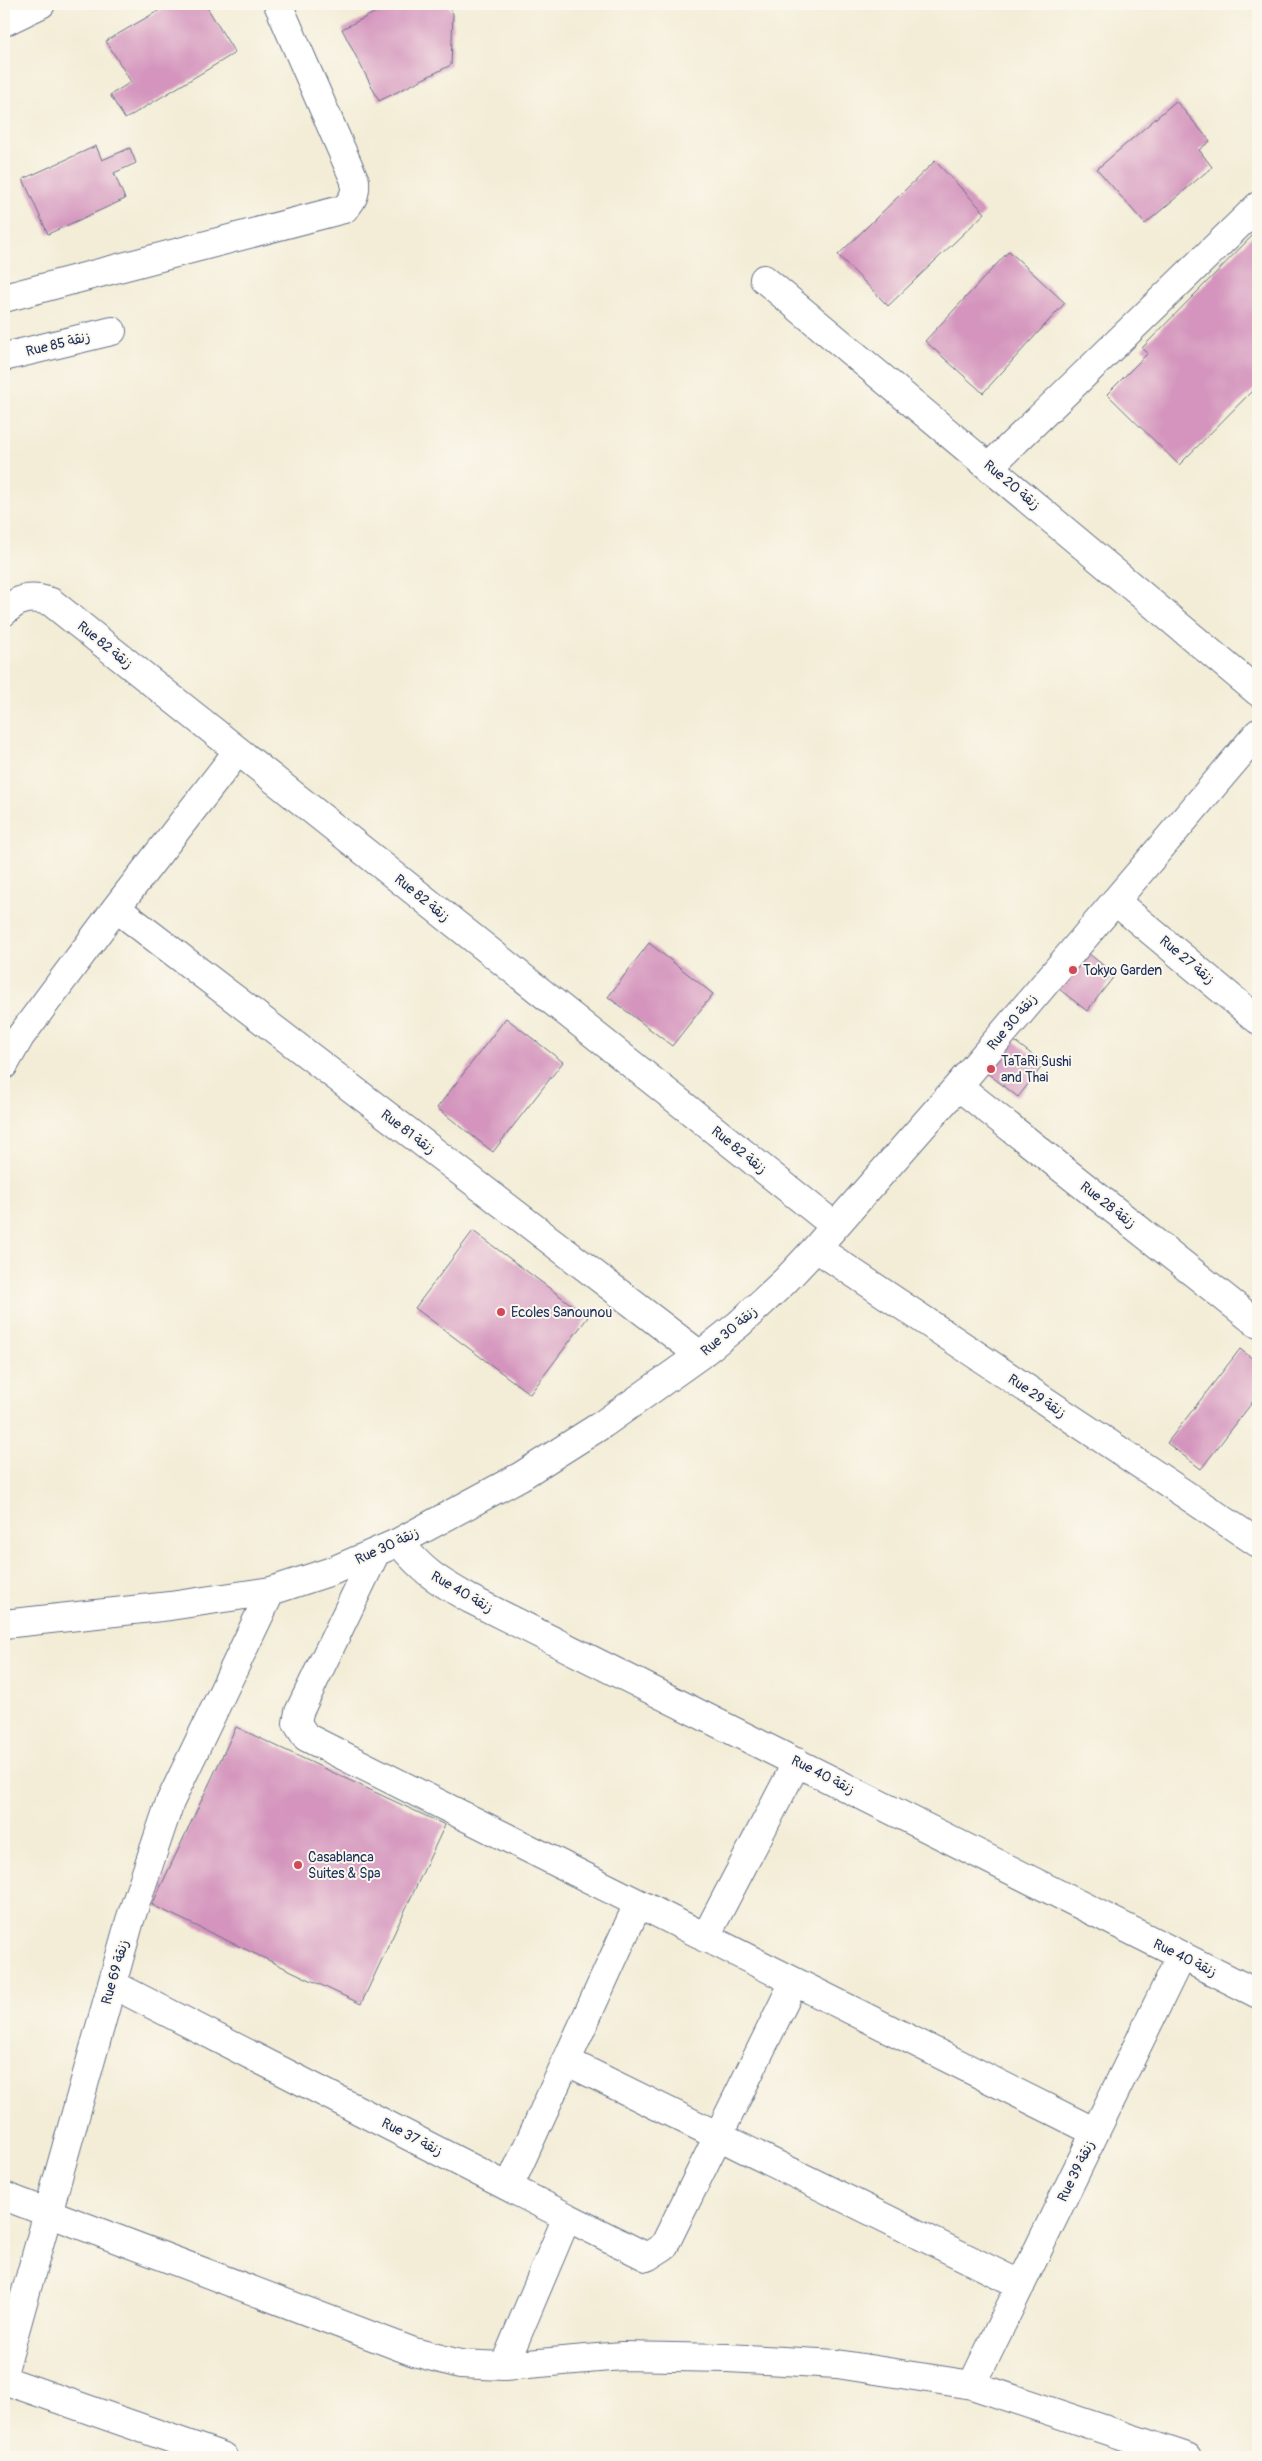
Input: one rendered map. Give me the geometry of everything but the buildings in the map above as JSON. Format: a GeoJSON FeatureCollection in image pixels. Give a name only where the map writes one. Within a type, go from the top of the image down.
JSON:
{"type":"FeatureCollection","features":[{"type":"Feature","properties":{"kind":"street"},"geometry":{"type":"LineString","coordinates":[[4,22],[41,4]]}},
{"type":"Feature","properties":{"kind":"street"},"geometry":{"type":"LineString","coordinates":[[4,298],[344,209],[350,203],[356,191],[355,181],[278,4]]}},
{"type":"Feature","properties":{"kind":"street"},"geometry":{"type":"LineString","coordinates":[[990,466],[1258,206]]}},
{"type":"Feature","properties":{"kind":"street","name":"Rue 20 زنقة"},"geometry":{"type":"LineString","coordinates":[[764,279],[1258,692]]}},
{"type":"Feature","properties":{"kind":"street","name":"Rue 85 زنقة"},"geometry":{"type":"LineString","coordinates":[[4,357],[112,331]]}},
{"type":"Feature","properties":{"kind":"street","name":"Rue 82 زنقة"},"geometry":{"type":"LineString","coordinates":[[4,612],[25,597],[39,598],[51,602],[835,1226]]}},
{"type":"Feature","properties":{"kind":"street","name":"Rue 30 زنقة"},"geometry":{"type":"LineString","coordinates":[[4,1624],[170,1606],[271,1591],[332,1571],[388,1547],[521,1476],[603,1424],[700,1355],[739,1324],[816,1248],[958,1086],[1258,733]]}},
{"type":"Feature","properties":{"kind":"street"},"geometry":{"type":"LineString","coordinates":[[4,1065],[20,1037],[116,908],[238,751]]}},
{"type":"Feature","properties":{"kind":"street","name":"Rue 27 زنقة"},"geometry":{"type":"LineString","coordinates":[[1115,901],[1258,1020]]}},
{"type":"Feature","properties":{"kind":"street","name":"Rue 81 زنقة"},"geometry":{"type":"LineString","coordinates":[[116,908],[700,1355]]}},
{"type":"Feature","properties":{"kind":"street","name":"Rue 28 زنقة"},"geometry":{"type":"LineString","coordinates":[[958,1086],[1258,1324]]}},
{"type":"Feature","properties":{"kind":"street","name":"Rue 29 زنقة"},"geometry":{"type":"LineString","coordinates":[[816,1248],[1258,1543]]}},
{"type":"Feature","properties":{"kind":"street"},"geometry":{"type":"LineString","coordinates":[[388,1547],[299,1712],[297,1723],[300,1730],[313,1741],[1095,2132]]}},
{"type":"Feature","properties":{"kind":"street","name":"Rue 40 زنقة"},"geometry":{"type":"LineString","coordinates":[[388,1547],[470,1599],[1258,1994]]}},
{"type":"Feature","properties":{"kind":"street","name":"Rue 69 زنقة"},"geometry":{"type":"LineString","coordinates":[[4,2370],[47,2212],[147,1867],[170,1802],[271,1591]]}},
{"type":"Feature","properties":{"kind":"street"},"geometry":{"type":"LineString","coordinates":[[705,1938],[797,1762]]}},
{"type":"Feature","properties":{"kind":"street"},"geometry":{"type":"LineString","coordinates":[[509,2187],[638,1904]]}},
{"type":"Feature","properties":{"kind":"street","name":"Rue 39 زنقة"},"geometry":{"type":"LineString","coordinates":[[972,2385],[1180,1956]]}},
{"type":"Feature","properties":{"kind":"street","name":"Rue 37 زنقة"},"geometry":{"type":"LineString","coordinates":[[112,1984],[648,2257],[664,2246],[720,2136],[794,1982]]}},
{"type":"Feature","properties":{"kind":"street"},"geometry":{"type":"LineString","coordinates":[[566,2061],[1021,2285]]}},
{"type":"Feature","properties":{"kind":"street"},"geometry":{"type":"LineString","coordinates":[[4,2196],[414,2352],[460,2364],[504,2366],[622,2356],[727,2358],[837,2364],[972,2385],[1186,2457]]}},
{"type":"Feature","properties":{"kind":"street"},"geometry":{"type":"LineString","coordinates":[[504,2366],[567,2217]]}},
{"type":"Feature","properties":{"kind":"street"},"geometry":{"type":"LineString","coordinates":[[4,2380],[224,2457]]}},
{"type":"Feature","properties":{"kind":"place","name":"Tokyo Garden"},"geometry":{"type":"Point","coordinates":[1073,970]}},
{"type":"Feature","properties":{"kind":"place","name":"TaTaRi Sushi and Thai"},"geometry":{"type":"Point","coordinates":[991,1069]}},
{"type":"Feature","properties":{"kind":"place","name":"Ecoles Sanounou"},"geometry":{"type":"Point","coordinates":[501,1312]}},
{"type":"Feature","properties":{"kind":"place","name":"Casablanca Suites & Spa"},"geometry":{"type":"Point","coordinates":[298,1865]}}]}
